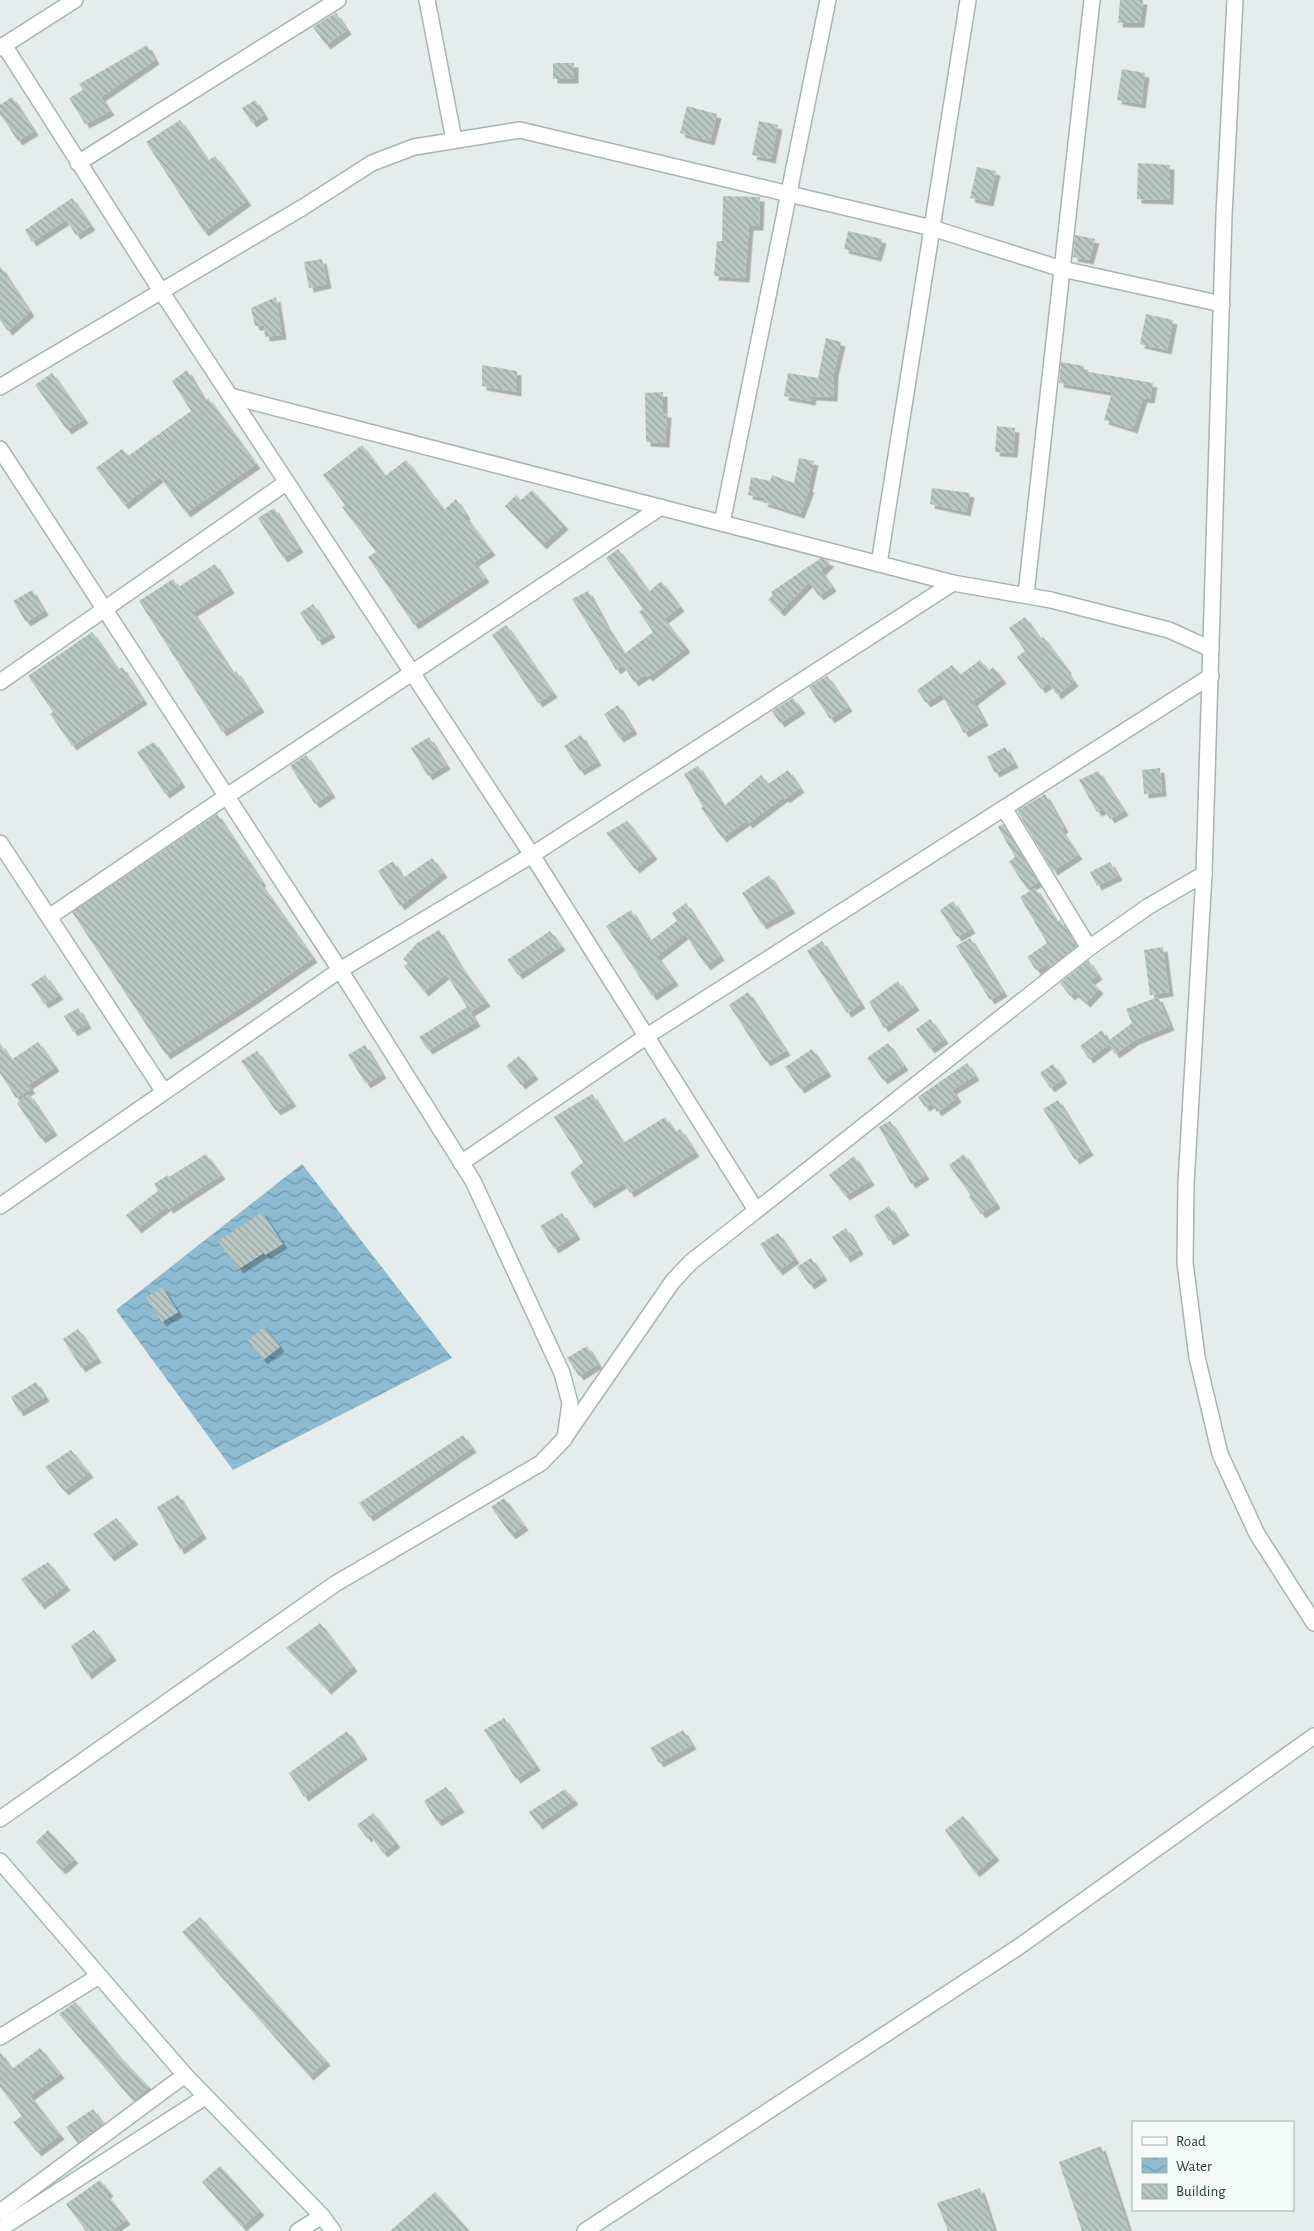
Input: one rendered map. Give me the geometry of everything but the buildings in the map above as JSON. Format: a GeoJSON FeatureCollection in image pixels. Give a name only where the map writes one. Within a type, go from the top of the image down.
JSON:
{"type":"FeatureCollection","features":[{"type":"Feature","properties":{"kind":"street"},"geometry":{"type":"LineString","coordinates":[[75,0],[2,46],[532,855],[756,1210]]}},
{"type":"Feature","properties":{"kind":"street"},"geometry":{"type":"LineString","coordinates":[[78,162],[338,0]]}},
{"type":"Feature","properties":{"kind":"street"},"geometry":{"type":"LineString","coordinates":[[427,0],[454,140]]}},
{"type":"Feature","properties":{"kind":"street"},"geometry":{"type":"LineString","coordinates":[[722,523],[828,0]]}},
{"type":"Feature","properties":{"kind":"street"},"geometry":{"type":"LineString","coordinates":[[879,564],[968,0]]}},
{"type":"Feature","properties":{"kind":"street"},"geometry":{"type":"LineString","coordinates":[[1026,594],[1092,0]]}},
{"type":"Feature","properties":{"kind":"street"},"geometry":{"type":"LineString","coordinates":[[1235,0],[1222,304],[1204,874],[1186,1184],[1185,1263],[1198,1357],[1220,1454],[1257,1534],[1314,1623]]}},
{"type":"Feature","properties":{"kind":"street"},"geometry":{"type":"LineString","coordinates":[[0,387],[305,206],[372,163],[414,147],[520,130],[932,228],[1062,269],[1222,304]]}},
{"type":"Feature","properties":{"kind":"street"},"geometry":{"type":"LineString","coordinates":[[230,396],[953,583],[1026,594],[1169,630],[1211,649]]}},
{"type":"Feature","properties":{"kind":"street"},"geometry":{"type":"LineString","coordinates":[[0,449],[340,970],[473,1181],[562,1373],[570,1403],[565,1438]]}},
{"type":"Feature","properties":{"kind":"street"},"geometry":{"type":"LineString","coordinates":[[0,682],[287,482]]}},
{"type":"Feature","properties":{"kind":"street"},"geometry":{"type":"LineString","coordinates":[[49,917],[661,507]]}},
{"type":"Feature","properties":{"kind":"street"},"geometry":{"type":"LineString","coordinates":[[0,1206],[340,970],[532,855],[953,583]]}},
{"type":"Feature","properties":{"kind":"street"},"geometry":{"type":"LineString","coordinates":[[461,1163],[647,1036],[1210,676]]}},
{"type":"Feature","properties":{"kind":"street"},"geometry":{"type":"LineString","coordinates":[[1004,808],[1088,948]]}},
{"type":"Feature","properties":{"kind":"street"},"geometry":{"type":"LineString","coordinates":[[0,843],[164,1092]]}},
{"type":"Feature","properties":{"kind":"street"},"geometry":{"type":"LineString","coordinates":[[0,1819],[335,1584],[541,1463],[565,1438],[673,1281],[691,1262],[1088,948],[1149,906],[1204,874]]}},
{"type":"Feature","properties":{"kind":"street"},"geometry":{"type":"LineString","coordinates":[[585,2231],[1020,1946],[1314,1736]]}},
{"type":"Feature","properties":{"kind":"street"},"geometry":{"type":"LineString","coordinates":[[0,1862],[184,2075],[322,2216],[333,2231]]}},
{"type":"Feature","properties":{"kind":"street"},"geometry":{"type":"LineString","coordinates":[[0,2037],[99,1976]]}},
{"type":"Feature","properties":{"kind":"street"},"geometry":{"type":"LineString","coordinates":[[0,2212],[184,2075]]}},
{"type":"Feature","properties":{"kind":"street"},"geometry":{"type":"LineString","coordinates":[[0,2229],[205,2097]]}},
{"type":"Feature","properties":{"kind":"street"},"geometry":{"type":"LineString","coordinates":[[298,2231],[322,2216]]}},
{"type":"Feature","properties":{"kind":"water"},"geometry":{"type":"Polygon","coordinates":[[[302,1164],[452,1358],[233,1470],[116,1310],[302,1164]]]}}]}
